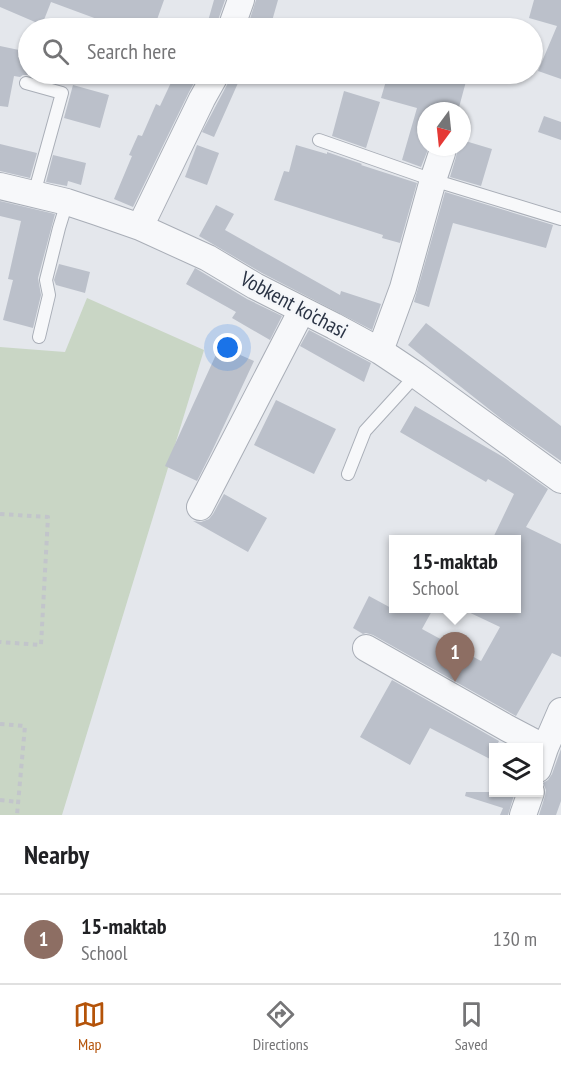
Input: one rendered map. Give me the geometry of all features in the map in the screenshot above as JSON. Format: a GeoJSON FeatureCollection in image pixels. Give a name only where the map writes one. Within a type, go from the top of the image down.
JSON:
{"type":"FeatureCollection","features":[{"type":"Feature","properties":{"kind":"street"},"geometry":{"type":"LineString","coordinates":[[235,18],[241,0]]}},
{"type":"Feature","properties":{"kind":"street"},"geometry":{"type":"LineString","coordinates":[[140,228],[210,84]]}},
{"type":"Feature","properties":{"kind":"street"},"geometry":{"type":"LineString","coordinates":[[380,351],[403,288],[441,156]]}},
{"type":"Feature","properties":{"kind":"street","name":"Vobkent ko'chasi"},"geometry":{"type":"LineString","coordinates":[[0,186],[67,202],[140,228],[207,258],[255,286],[380,351],[561,480]]}},
{"type":"Feature","properties":{"kind":"street"},"geometry":{"type":"LineString","coordinates":[[200,507],[302,310]]}},
{"type":"Feature","properties":{"kind":"street"},"geometry":{"type":"LineString","coordinates":[[366,648],[507,728],[524,743]]}},
{"type":"Feature","properties":{"kind":"street"},"geometry":{"type":"LineString","coordinates":[[543,756],[561,711]]}},
{"type":"Feature","properties":{"kind":"street"},"geometry":{"type":"LineString","coordinates":[[524,815],[529,797]]}},
{"type":"Feature","properties":{"kind":"lane"},"geometry":{"type":"LineString","coordinates":[[30,84],[62,93],[34,194]]}},
{"type":"Feature","properties":{"kind":"lane"},"geometry":{"type":"LineString","coordinates":[[319,140],[433,180],[561,219]]}},
{"type":"Feature","properties":{"kind":"lane"},"geometry":{"type":"LineString","coordinates":[[39,337],[49,295],[46,280],[58,228],[67,202]]}},
{"type":"Feature","properties":{"kind":"lane"},"geometry":{"type":"LineString","coordinates":[[348,474],[365,431],[416,375]]}},
{"type":"Feature","properties":{"kind":"path"},"geometry":{"type":"LineString","coordinates":[[0,514],[48,517],[41,645],[0,642]]}},
{"type":"Feature","properties":{"kind":"path"},"geometry":{"type":"LineString","coordinates":[[0,724],[24,726],[17,815]]}},
{"type":"Feature","properties":{"kind":"path"},"geometry":{"type":"LineString","coordinates":[[0,800],[19,802]]}},
{"type":"Feature","properties":{"kind":"green space"},"geometry":{"type":"Polygon","coordinates":[[[87,298],[204,350],[62,815],[0,815],[0,347],[65,352],[87,298]]]}},
{"type":"Feature","properties":{"kind":"building"},"geometry":{"type":"Polygon","coordinates":[[[0,0],[164,0],[158,18],[94,18],[51,2],[45,18],[26,18],[0,7],[0,0]]]}},
{"type":"Feature","properties":{"kind":"building"},"geometry":{"type":"Polygon","coordinates":[[[214,0],[225,0],[219,18],[209,18],[214,0]]]}},
{"type":"Feature","properties":{"kind":"building"},"geometry":{"type":"Polygon","coordinates":[[[256,0],[278,0],[273,18],[250,18],[256,0]]]}},
{"type":"Feature","properties":{"kind":"building"},"geometry":{"type":"Polygon","coordinates":[[[534,0],[561,0],[561,79],[543,73],[543,59],[557,26],[543,22],[543,18],[529,18],[534,0]]]}},
{"type":"Feature","properties":{"kind":"building"},"geometry":{"type":"Polygon","coordinates":[[[0,46],[18,50],[18,77],[14,76],[8,107],[0,106],[0,46]]]}},
{"type":"Feature","properties":{"kind":"building"},"geometry":{"type":"Polygon","coordinates":[[[170,84],[193,84],[133,207],[114,199],[138,135],[142,136],[156,104],[160,106],[170,84]]]}},
{"type":"Feature","properties":{"kind":"building"},"geometry":{"type":"Polygon","coordinates":[[[227,84],[238,84],[214,137],[202,132],[227,84]]]}},
{"type":"Feature","properties":{"kind":"building"},"geometry":{"type":"Polygon","coordinates":[[[385,84],[465,84],[460,102],[417,102],[417,108],[381,98],[385,84]]]}},
{"type":"Feature","properties":{"kind":"building"},"geometry":{"type":"Polygon","coordinates":[[[73,85],[109,95],[100,128],[64,118],[73,85]]]}},
{"type":"Feature","properties":{"kind":"building"},"geometry":{"type":"Polygon","coordinates":[[[344,91],[380,102],[366,148],[332,136],[344,91]]]}},
{"type":"Feature","properties":{"kind":"building"},"geometry":{"type":"Polygon","coordinates":[[[417,108],[417,156],[425,156],[421,167],[402,160],[417,108]]]}},
{"type":"Feature","properties":{"kind":"building"},"geometry":{"type":"Polygon","coordinates":[[[544,116],[561,122],[561,140],[538,132],[544,116]]]}},
{"type":"Feature","properties":{"kind":"building"},"geometry":{"type":"Polygon","coordinates":[[[471,143],[492,149],[481,186],[450,177],[456,157],[471,156],[471,143]]]}},
{"type":"Feature","properties":{"kind":"building"},"geometry":{"type":"Polygon","coordinates":[[[0,144],[37,153],[30,178],[0,171],[0,144]]]}},
{"type":"Feature","properties":{"kind":"building"},"geometry":{"type":"Polygon","coordinates":[[[197,145],[219,153],[207,185],[185,177],[197,145]]]}},
{"type":"Feature","properties":{"kind":"building"},"geometry":{"type":"Polygon","coordinates":[[[296,145],[327,154],[327,152],[417,183],[400,243],[382,238],[383,235],[274,200],[284,171],[289,172],[296,145]]]}},
{"type":"Feature","properties":{"kind":"building"},"geometry":{"type":"Polygon","coordinates":[[[53,155],[86,163],[81,185],[68,181],[67,186],[46,182],[53,155]]]}},
{"type":"Feature","properties":{"kind":"building"},"geometry":{"type":"Polygon","coordinates":[[[445,192],[553,225],[546,248],[453,223],[429,307],[414,302],[445,192]]]}},
{"type":"Feature","properties":{"kind":"building"},"geometry":{"type":"Polygon","coordinates":[[[0,201],[55,214],[38,278],[41,295],[33,328],[3,320],[13,280],[8,279],[21,221],[0,216],[0,201]]]}},
{"type":"Feature","properties":{"kind":"building"},"geometry":{"type":"Polygon","coordinates":[[[216,205],[234,214],[225,230],[340,295],[341,291],[381,304],[372,330],[262,273],[199,236],[216,205]]]}},
{"type":"Feature","properties":{"kind":"building"},"geometry":{"type":"Polygon","coordinates":[[[59,264],[90,272],[85,293],[56,285],[54,280],[59,264]]]}},
{"type":"Feature","properties":{"kind":"building"},"geometry":{"type":"Polygon","coordinates":[[[195,268],[247,299],[282,316],[270,340],[232,318],[236,312],[186,284],[195,268]]]}},
{"type":"Feature","properties":{"kind":"building"},"geometry":{"type":"Polygon","coordinates":[[[426,323],[561,426],[561,461],[504,421],[408,345],[426,323]]]}},
{"type":"Feature","properties":{"kind":"building"},"geometry":{"type":"Polygon","coordinates":[[[309,330],[371,363],[364,382],[300,346],[309,330]]]}},
{"type":"Feature","properties":{"kind":"building"},"geometry":{"type":"Polygon","coordinates":[[[220,346],[254,361],[197,481],[165,466],[220,346]]]}},
{"type":"Feature","properties":{"kind":"building"},"geometry":{"type":"Polygon","coordinates":[[[276,400],[336,429],[314,474],[254,445],[276,400]]]}},
{"type":"Feature","properties":{"kind":"building"},"geometry":{"type":"Polygon","coordinates":[[[415,406],[505,458],[548,489],[526,527],[561,544],[561,657],[552,653],[516,716],[373,635],[363,634],[353,628],[369,596],[389,607],[389,613],[431,613],[422,629],[481,661],[500,627],[470,613],[521,613],[521,535],[494,535],[514,494],[488,479],[486,482],[400,432],[415,406]]]}},
{"type":"Feature","properties":{"kind":"building"},"geometry":{"type":"Polygon","coordinates":[[[224,494],[267,518],[248,552],[193,521],[201,522],[209,519],[224,494]]]}},
{"type":"Feature","properties":{"kind":"building"},"geometry":{"type":"Polygon","coordinates":[[[392,680],[499,741],[489,743],[489,758],[430,728],[410,765],[360,737],[392,680]]]}},
{"type":"Feature","properties":{"kind":"building"},"geometry":{"type":"Polygon","coordinates":[[[561,749],[561,801],[556,815],[539,815],[546,790],[543,783],[552,774],[561,749]]]}},
{"type":"Feature","properties":{"kind":"building"},"geometry":{"type":"Polygon","coordinates":[[[466,792],[489,792],[489,797],[513,797],[508,815],[500,815],[503,808],[465,796],[466,792]]]}},
{"type":"Feature","properties":{"kind":"place","name":"15-maktab"},"geometry":{"type":"Point","coordinates":[455,682]}}]}
